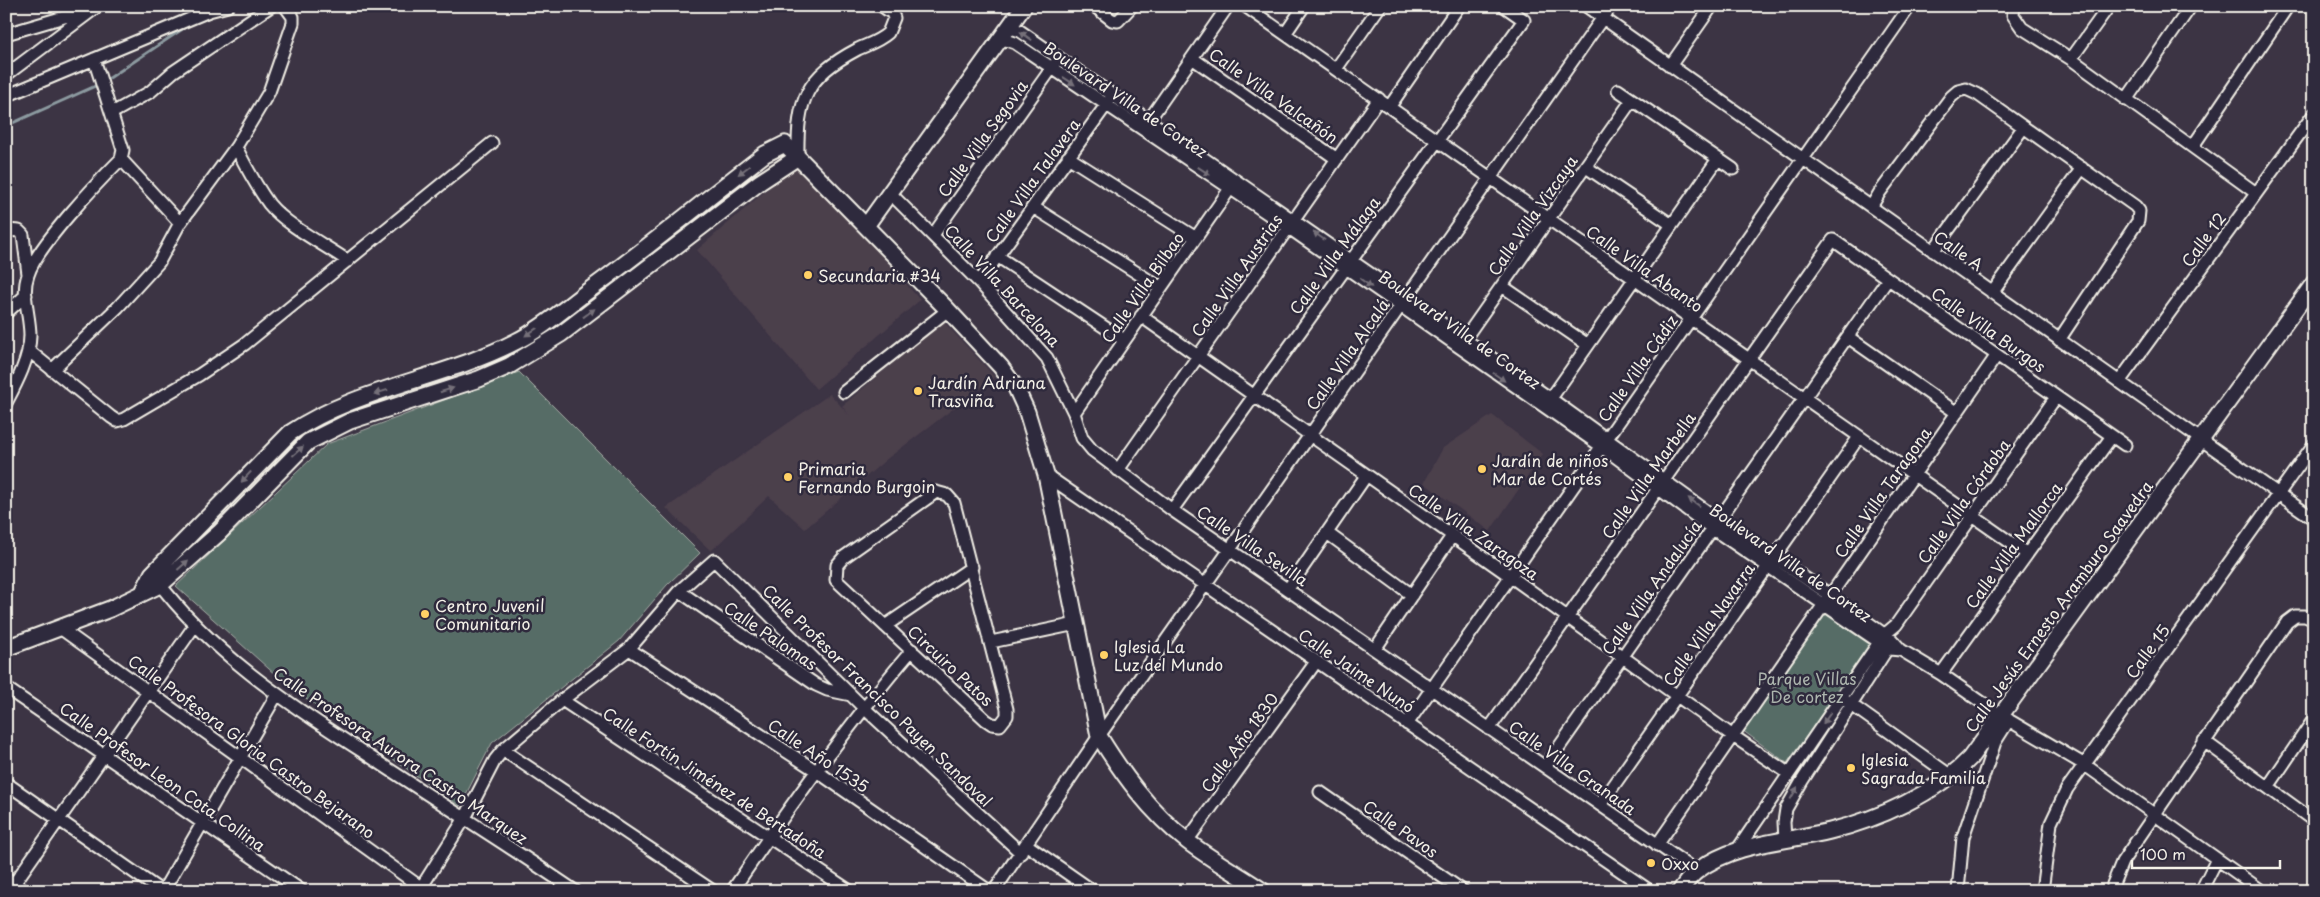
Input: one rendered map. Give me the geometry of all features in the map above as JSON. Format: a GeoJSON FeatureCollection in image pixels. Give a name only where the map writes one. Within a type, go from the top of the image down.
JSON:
{"type":"FeatureCollection","features":[{"type":"Feature","properties":{"kind":"street"},"geometry":{"type":"LineString","coordinates":[[6,96],[209,11],[228,6]]}},
{"type":"Feature","properties":{"kind":"street"},"geometry":{"type":"LineString","coordinates":[[112,113],[150,92],[173,72],[271,6]]}},
{"type":"Feature","properties":{"kind":"street"},"geometry":{"type":"LineString","coordinates":[[52,370],[118,307],[159,262],[180,223],[236,147],[269,92],[293,24],[293,17],[285,6]]}},
{"type":"Feature","properties":{"kind":"street"},"geometry":{"type":"LineString","coordinates":[[798,157],[798,128],[804,99],[814,81],[841,60],[888,33],[892,28],[894,18],[892,13],[882,6]]}},
{"type":"Feature","properties":{"kind":"street"},"geometry":{"type":"LineString","coordinates":[[866,226],[1024,6]]}},
{"type":"Feature","properties":{"kind":"street"},"geometry":{"type":"LineString","coordinates":[[1094,6],[1112,20],[1118,21],[1132,6]]}},
{"type":"Feature","properties":{"kind":"street"},"geometry":{"type":"LineString","coordinates":[[1149,120],[1228,6]]}},
{"type":"Feature","properties":{"kind":"street","name":"Calle Villa Abanto"},"geometry":{"type":"LineString","coordinates":[[1245,6],[1390,106],[1548,220],[1805,398],[1913,476],[2027,554]]}},
{"type":"Feature","properties":{"kind":"street"},"geometry":{"type":"LineString","coordinates":[[1285,34],[1304,6]]}},
{"type":"Feature","properties":{"kind":"street"},"geometry":{"type":"LineString","coordinates":[[1336,69],[1380,6]]}},
{"type":"Feature","properties":{"kind":"street"},"geometry":{"type":"LineString","coordinates":[[1390,106],[1459,6]]}},
{"type":"Feature","properties":{"kind":"street","name":"Calle Villa Málaga"},"geometry":{"type":"LineString","coordinates":[[1172,510],[1524,20],[1504,6]]}},
{"type":"Feature","properties":{"kind":"street","name":"Calle A"},"geometry":{"type":"LineString","coordinates":[[1586,6],[2314,519]]}},
{"type":"Feature","properties":{"kind":"street","name":"Calle Villa Alcalá"},"geometry":{"type":"LineString","coordinates":[[994,891],[1099,736],[1611,6]]}},
{"type":"Feature","properties":{"kind":"street"},"geometry":{"type":"LineString","coordinates":[[1670,66],[1712,6]]}},
{"type":"Feature","properties":{"kind":"street","name":"Calle Villa Cádiz"},"geometry":{"type":"LineString","coordinates":[[1407,724],[1910,6]]}},
{"type":"Feature","properties":{"kind":"street"},"geometry":{"type":"LineString","coordinates":[[2014,6],[2013,16],[2022,28],[2193,146],[2256,193]]}},
{"type":"Feature","properties":{"kind":"street"},"geometry":{"type":"LineString","coordinates":[[2071,60],[2108,6]]}},
{"type":"Feature","properties":{"kind":"street"},"geometry":{"type":"LineString","coordinates":[[2126,100],[2191,6]]}},
{"type":"Feature","properties":{"kind":"street"},"geometry":{"type":"LineString","coordinates":[[2193,146],[2288,6]]}},
{"type":"Feature","properties":{"kind":"street"},"geometry":{"type":"LineString","coordinates":[[6,34],[97,7]]}},
{"type":"Feature","properties":{"kind":"street"},"geometry":{"type":"LineString","coordinates":[[6,75],[97,7]]}},
{"type":"Feature","properties":{"kind":"street","name":"Boulevard Villa de Cortez"},"geometry":{"type":"LineString","coordinates":[[1234,184],[1149,120],[1109,101],[1051,70],[1001,36],[1014,29],[1020,31],[1109,101],[1234,184],[1461,343],[1551,398],[1604,442],[1716,524],[1768,567],[1827,600]]}},
{"type":"Feature","properties":{"kind":"street","name":"Calle Villa Valcañón"},"geometry":{"type":"LineString","coordinates":[[1192,58],[1336,160]]}},
{"type":"Feature","properties":{"kind":"street"},"geometry":{"type":"LineString","coordinates":[[28,274],[58,230],[121,159],[123,145],[94,59]]}},
{"type":"Feature","properties":{"kind":"street","name":"Calle Villa Segovia"},"geometry":{"type":"LineString","coordinates":[[933,235],[1058,60]]}},
{"type":"Feature","properties":{"kind":"street"},"geometry":{"type":"LineString","coordinates":[[1871,208],[1880,192],[1951,97],[1958,91],[1966,89],[1977,94],[2135,206],[2139,216],[2138,221],[2059,340]]}},
{"type":"Feature","properties":{"kind":"street"},"geometry":{"type":"LineString","coordinates":[[1618,90],[1733,169]]}},
{"type":"Feature","properties":{"kind":"street","name":"Calle Villa Austrias"},"geometry":{"type":"LineString","coordinates":[[1118,470],[1379,99]]}},
{"type":"Feature","properties":{"kind":"street","name":"Calle Villa Vizcaya"},"geometry":{"type":"LineString","coordinates":[[1461,343],[1632,100]]}},
{"type":"Feature","properties":{"kind":"street","name":"Calle Villa Talavera"},"geometry":{"type":"LineString","coordinates":[[979,282],[1109,101]]}},
{"type":"Feature","properties":{"kind":"street","name":"Calle 12"},"geometry":{"type":"LineString","coordinates":[[2119,382],[2314,114]]}},
{"type":"Feature","properties":{"kind":"street"},"geometry":{"type":"LineString","coordinates":[[6,648],[110,609],[143,592],[290,433],[313,418],[336,407],[477,359],[520,340],[609,276],[766,154],[785,144],[798,128]]}},
{"type":"Feature","properties":{"kind":"street"},"geometry":{"type":"LineString","coordinates":[[1933,251],[2023,128]]}},
{"type":"Feature","properties":{"kind":"street"},"geometry":{"type":"LineString","coordinates":[[28,350],[111,417],[120,420],[199,375],[245,344],[492,142]]}},
{"type":"Feature","properties":{"kind":"street"},"geometry":{"type":"LineString","coordinates":[[785,144],[948,310],[1001,367],[1016,388],[1027,412],[1046,476],[1099,736],[1118,767],[1140,796],[1161,819],[1187,841],[1263,891]]}},
{"type":"Feature","properties":{"kind":"street"},"geometry":{"type":"LineString","coordinates":[[236,147],[254,181],[270,205],[290,222],[348,261]]}},
{"type":"Feature","properties":{"kind":"street"},"geometry":{"type":"LineString","coordinates":[[156,580],[219,533],[308,442],[343,424],[509,366],[561,334],[619,292],[760,182],[798,157]]}},
{"type":"Feature","properties":{"kind":"street"},"geometry":{"type":"LineString","coordinates":[[1068,157],[1196,238]]}},
{"type":"Feature","properties":{"kind":"street"},"geometry":{"type":"LineString","coordinates":[[121,159],[180,223]]}},
{"type":"Feature","properties":{"kind":"street"},"geometry":{"type":"LineString","coordinates":[[1544,408],[1718,159]]}},
{"type":"Feature","properties":{"kind":"street"},"geometry":{"type":"LineString","coordinates":[[1586,167],[1672,225]]}},
{"type":"Feature","properties":{"kind":"street"},"geometry":{"type":"LineString","coordinates":[[1992,293],[2082,168]]}},
{"type":"Feature","properties":{"kind":"street","name":"Calle Villa Bilbao"},"geometry":{"type":"LineString","coordinates":[[1074,413],[1234,184]]}},
{"type":"Feature","properties":{"kind":"street","name":"Calle Villa Barcelona"},"geometry":{"type":"LineString","coordinates":[[889,192],[979,282],[1047,358],[1074,413]]}},
{"type":"Feature","properties":{"kind":"street"},"geometry":{"type":"LineString","coordinates":[[1033,207],[1161,288]]}},
{"type":"Feature","properties":{"kind":"street"},"geometry":{"type":"LineString","coordinates":[[6,230],[19,231],[23,235],[28,274],[26,294],[30,336],[28,350],[6,403]]}},
{"type":"Feature","properties":{"kind":"street","name":"Calle Villa Burgos"},"geometry":{"type":"LineString","coordinates":[[1833,240],[2125,445]]}},
{"type":"Feature","properties":{"kind":"street","name":"Calle Villa Marbella"},"geometry":{"type":"LineString","coordinates":[[1489,729],[1833,240]]}},
{"type":"Feature","properties":{"kind":"street"},"geometry":{"type":"LineString","coordinates":[[997,256],[1124,340]]}},
{"type":"Feature","properties":{"kind":"street"},"geometry":{"type":"LineString","coordinates":[[609,276],[619,292]]}},
{"type":"Feature","properties":{"kind":"street","name":"Calle Villa Andalucía"},"geometry":{"type":"LineString","coordinates":[[1545,767],[1888,279]]}},
{"type":"Feature","properties":{"kind":"street","name":"Calle Jesús Ernesto Aramburo Saavedra"},"geometry":{"type":"LineString","coordinates":[[1680,891],[1696,871],[1737,850],[1830,831],[1857,823],[1905,802],[1951,776],[1970,758],[2005,717],[2314,283]]}},
{"type":"Feature","properties":{"kind":"street"},"geometry":{"type":"LineString","coordinates":[[1502,286],[1588,345]]}},
{"type":"Feature","properties":{"kind":"street"},"geometry":{"type":"LineString","coordinates":[[6,313],[26,294]]}},
{"type":"Feature","properties":{"kind":"street"},"geometry":{"type":"LineString","coordinates":[[844,392],[948,310]]}},
{"type":"Feature","properties":{"kind":"street","name":"Calle Villa Zaragoza"},"geometry":{"type":"LineString","coordinates":[[1141,316],[1510,576],[1677,697],[1788,773]]}},
{"type":"Feature","properties":{"kind":"street"},"geometry":{"type":"LineString","coordinates":[[1848,337],[1957,413]]}},
{"type":"Feature","properties":{"kind":"street","name":"Boulevard Villa de Cortez"},"geometry":{"type":"LineString","coordinates":[[1461,343],[1544,408],[1604,442]]}},
{"type":"Feature","properties":{"kind":"street","name":"Calle Villa Taragona"},"geometry":{"type":"LineString","coordinates":[[1657,845],[1997,355]]}},
{"type":"Feature","properties":{"kind":"street"},"geometry":{"type":"LineString","coordinates":[[407,384],[410,402]]}},
{"type":"Feature","properties":{"kind":"street","name":"Calle Villa Córdoba"},"geometry":{"type":"LineString","coordinates":[[1889,643],[1896,625],[2056,397]]}},
{"type":"Feature","properties":{"kind":"street","name":"Calle Villa Sevilla"},"geometry":{"type":"LineString","coordinates":[[1074,413],[1086,445],[1118,470],[1172,510],[1375,648],[1431,689]]}},
{"type":"Feature","properties":{"kind":"street","name":"Calle Villa Mallorca"},"geometry":{"type":"LineString","coordinates":[[1941,674],[2112,436]]}},
{"type":"Feature","properties":{"kind":"street","name":"Calle Villa Navarra"},"geometry":{"type":"LineString","coordinates":[[1600,806],[1859,437]]}},
{"type":"Feature","properties":{"kind":"street","name":"Calle 15"},"geometry":{"type":"LineString","coordinates":[[2042,891],[2052,823],[2057,808],[2085,765],[2314,444]]}},
{"type":"Feature","properties":{"kind":"street","name":"Calle Jaime Nunó"},"geometry":{"type":"LineString","coordinates":[[1046,476],[1650,891]]}},
{"type":"Feature","properties":{"kind":"street"},"geometry":{"type":"LineString","coordinates":[[1288,589],[1366,476]]}},
{"type":"Feature","properties":{"kind":"street","name":"Circuiro Patos"},"geometry":{"type":"LineString","coordinates":[[936,492],[947,495],[954,503],[972,567],[1007,712],[1005,722],[1000,725],[992,724],[986,720],[885,626],[841,587],[836,580],[838,565],[844,557],[936,492]]}},
{"type":"Feature","properties":{"kind":"street","name":"Boulevard Villa de Cortez"},"geometry":{"type":"LineString","coordinates":[[1716,524],[1775,557],[1827,600],[1889,643],[1941,674],[2005,717],[2085,765],[2262,891]]}},
{"type":"Feature","properties":{"kind":"street"},"geometry":{"type":"LineString","coordinates":[[1327,533],[1412,594]]}},
{"type":"Feature","properties":{"kind":"street"},"geometry":{"type":"LineString","coordinates":[[1375,648],[1452,536]]}},
{"type":"Feature","properties":{"kind":"street","name":"Calle Profesor Francisco Payen Sandoval"},"geometry":{"type":"LineString","coordinates":[[678,591],[714,560],[863,707],[1024,849],[1093,891]]}},
{"type":"Feature","properties":{"kind":"street"},"geometry":{"type":"LineString","coordinates":[[885,626],[972,567]]}},
{"type":"Feature","properties":{"kind":"street","name":"Calle Profesora Aurora Castro Marquez"},"geometry":{"type":"LineString","coordinates":[[156,580],[195,625],[276,696],[575,891]]}},
{"type":"Feature","properties":{"kind":"street"},"geometry":{"type":"LineString","coordinates":[[422,890],[503,750],[562,700],[628,649],[678,591]]}},
{"type":"Feature","properties":{"kind":"street","name":"Calle Palomas"},"geometry":{"type":"LineString","coordinates":[[678,591],[816,685],[827,690],[851,694]]}},
{"type":"Feature","properties":{"kind":"street"},"geometry":{"type":"LineString","coordinates":[[2113,891],[2113,884],[2122,862],[2287,622],[2295,616],[2304,616],[2314,620]]}},
{"type":"Feature","properties":{"kind":"street"},"geometry":{"type":"LineString","coordinates":[[991,642],[1076,624]]}},
{"type":"Feature","properties":{"kind":"street"},"geometry":{"type":"LineString","coordinates":[[25,891],[10,884],[59,819],[195,625]]}},
{"type":"Feature","properties":{"kind":"street","name":"Calle Profesora Gloria Castro Bejarano"},"geometry":{"type":"LineString","coordinates":[[60,628],[422,890]]}},
{"type":"Feature","properties":{"kind":"street"},"geometry":{"type":"LineString","coordinates":[[1737,850],[1841,698],[1889,643]]}},
{"type":"Feature","properties":{"kind":"street"},"geometry":{"type":"LineString","coordinates":[[1785,840],[1784,822],[1786,809],[1889,643]]}},
{"type":"Feature","properties":{"kind":"street","name":"Calle Año 1535"},"geometry":{"type":"LineString","coordinates":[[628,649],[815,770],[989,891]]}},
{"type":"Feature","properties":{"kind":"street"},"geometry":{"type":"LineString","coordinates":[[732,891],[815,770],[863,707],[912,650]]}},
{"type":"Feature","properties":{"kind":"street","name":"Calle Año 1830"},"geometry":{"type":"LineString","coordinates":[[1187,841],[1316,662]]}},
{"type":"Feature","properties":{"kind":"street","name":"Calle Profesor Leon Cota Collina"},"geometry":{"type":"LineString","coordinates":[[6,688],[302,891]]}},
{"type":"Feature","properties":{"kind":"street","name":"Calle Villa Granada"},"geometry":{"type":"LineString","coordinates":[[1431,689],[1696,871]]}},
{"type":"Feature","properties":{"kind":"street"},"geometry":{"type":"LineString","coordinates":[[6,783],[162,891],[276,696]]}},
{"type":"Feature","properties":{"kind":"street"},"geometry":{"type":"LineString","coordinates":[[1841,698],[1951,776]]}},
{"type":"Feature","properties":{"kind":"street","name":"Calle Fortín Jiménez de Bertadoña"},"geometry":{"type":"LineString","coordinates":[[562,700],[850,891]]}},
{"type":"Feature","properties":{"kind":"street"},"geometry":{"type":"LineString","coordinates":[[1958,891],[1963,837],[2005,717]]}},
{"type":"Feature","properties":{"kind":"street"},"geometry":{"type":"LineString","coordinates":[[2268,788],[2314,719]]}},
{"type":"Feature","properties":{"kind":"street"},"geometry":{"type":"LineString","coordinates":[[2204,741],[2314,821]]}},
{"type":"Feature","properties":{"kind":"street"},"geometry":{"type":"LineString","coordinates":[[503,750],[713,891]]}},
{"type":"Feature","properties":{"kind":"street","name":"Calle Pavos"},"geometry":{"type":"LineString","coordinates":[[1320,792],[1463,891]]}},
{"type":"Feature","properties":{"kind":"street"},"geometry":{"type":"LineString","coordinates":[[2201,891],[2217,859]]}},
{"type":"Feature","properties":{"kind":"shaded area","name":"Secundaria #34"},"geometry":{"type":"Polygon","coordinates":[[[800,161],[920,300],[816,389],[697,250],[800,161]]]}},
{"type":"Feature","properties":{"kind":"shaded area","name":"Primaria Fernando Burgoin"},"geometry":{"type":"Polygon","coordinates":[[[943,321],[995,377],[888,458],[805,529],[769,496],[711,551],[666,508],[830,394],[850,416],[842,406],[943,321]]]}},
{"type":"Feature","properties":{"kind":"shaded area","name":"Jardín de niños Mar de Cortés"},"geometry":{"type":"Polygon","coordinates":[[[1492,415],[1543,454],[1490,531],[1424,483],[1443,448],[1492,415]]]}},
{"type":"Feature","properties":{"kind":"green space","name":"Centro Juvenil Comunitario"},"geometry":{"type":"Polygon","coordinates":[[[519,372],[700,553],[667,585],[619,641],[492,743],[460,806],[287,685],[176,586],[327,444],[519,372]]]}},
{"type":"Feature","properties":{"kind":"green space","name":"Parque Villas De cortez"},"geometry":{"type":"Polygon","coordinates":[[[1828,611],[1873,643],[1787,763],[1742,730],[1828,611]]]}},
{"type":"Feature","properties":{"kind":"waterway"},"geometry":{"type":"LineString","coordinates":[[6,126],[102,83],[187,26]]}},
{"type":"Feature","properties":{"kind":"place","name":"Secundaria #34"},"geometry":{"type":"Point","coordinates":[808,275]}},
{"type":"Feature","properties":{"kind":"place","name":"Jardín Adriana Trasviña"},"geometry":{"type":"Point","coordinates":[918,391]}},
{"type":"Feature","properties":{"kind":"place","name":"Jardín de niños Mar de Cortés"},"geometry":{"type":"Point","coordinates":[1482,469]}},
{"type":"Feature","properties":{"kind":"place","name":"Primaria Fernando Burgoin"},"geometry":{"type":"Point","coordinates":[788,477]}},
{"type":"Feature","properties":{"kind":"place","name":"Centro Juvenil Comunitario"},"geometry":{"type":"Point","coordinates":[425,614]}},
{"type":"Feature","properties":{"kind":"place","name":"Iglesia La Luz del Mundo"},"geometry":{"type":"Point","coordinates":[1104,655]}},
{"type":"Feature","properties":{"kind":"place","name":"Iglesia Sagrada Familia"},"geometry":{"type":"Point","coordinates":[1851,768]}},
{"type":"Feature","properties":{"kind":"place","name":"Oxxo"},"geometry":{"type":"Point","coordinates":[1651,863]}}]}
